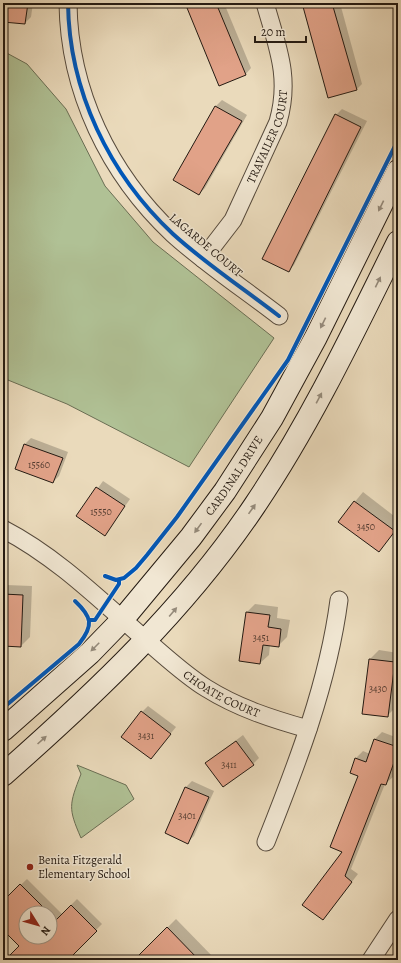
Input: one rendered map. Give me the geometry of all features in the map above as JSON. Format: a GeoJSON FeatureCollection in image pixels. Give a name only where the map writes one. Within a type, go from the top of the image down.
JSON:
{"type":"FeatureCollection","features":[{"type":"Feature","properties":{"kind":"main road","name":"CARDINAL DRIVE"},"geometry":{"type":"LineString","coordinates":[[3,730],[90,653],[122,620],[191,537],[225,490],[272,418],[316,336],[398,171]]}},
{"type":"Feature","properties":{"kind":"main road"},"geometry":{"type":"LineString","coordinates":[[3,775],[88,698],[146,640],[213,563],[255,506],[293,446],[337,365],[398,242]]}},
{"type":"Feature","properties":{"kind":"street","name":"LAGARDE COURT"},"geometry":{"type":"LineString","coordinates":[[68,3],[72,56],[82,91],[94,126],[124,177],[147,207],[173,234],[203,259],[279,316]]}},
{"type":"Feature","properties":{"kind":"street","name":"TRAVAILER COURT"},"geometry":{"type":"LineString","coordinates":[[203,259],[233,220],[278,122],[283,106],[285,86],[283,65],[265,3]]}},
{"type":"Feature","properties":{"kind":"street","name":"CHOATE COURT"},"geometry":{"type":"LineString","coordinates":[[3,529],[23,539],[54,560],[177,667],[206,688],[237,705],[270,719],[308,729]]}},
{"type":"Feature","properties":{"kind":"street"},"geometry":{"type":"LineString","coordinates":[[266,842],[292,777],[308,729],[333,643],[339,600]]}},
{"type":"Feature","properties":{"kind":"street"},"geometry":{"type":"LineString","coordinates":[[371,960],[398,919]]}},
{"type":"Feature","properties":{"kind":"green space"},"geometry":{"type":"Polygon","coordinates":[[[3,51],[27,64],[66,109],[105,186],[153,242],[274,338],[189,467],[67,404],[3,378],[3,51]]]}},
{"type":"Feature","properties":{"kind":"green space"},"geometry":{"type":"Polygon","coordinates":[[[77,765],[126,785],[134,799],[81,838],[72,813],[72,800],[81,774],[77,765]]]}},
{"type":"Feature","properties":{"kind":"building"},"geometry":{"type":"Polygon","coordinates":[[[3,3],[28,3],[25,24],[3,22],[3,3]]]}},
{"type":"Feature","properties":{"kind":"building"},"geometry":{"type":"Polygon","coordinates":[[[185,3],[216,3],[246,75],[219,86],[185,3]]]}},
{"type":"Feature","properties":{"kind":"building"},"geometry":{"type":"Polygon","coordinates":[[[302,3],[332,3],[357,90],[328,98],[302,3]]]}},
{"type":"Feature","properties":{"kind":"building"},"geometry":{"type":"Polygon","coordinates":[[[215,106],[242,121],[199,195],[173,180],[215,106]]]}},
{"type":"Feature","properties":{"kind":"building"},"geometry":{"type":"Polygon","coordinates":[[[335,114],[361,127],[289,272],[262,259],[335,114]]]}},
{"type":"Feature","properties":{"kind":"building"},"geometry":{"type":"Polygon","coordinates":[[[24,444],[63,458],[53,483],[15,469],[24,444]]]}},
{"type":"Feature","properties":{"kind":"building"},"geometry":{"type":"Polygon","coordinates":[[[96,487],[125,506],[105,536],[76,516],[96,487]]]}},
{"type":"Feature","properties":{"kind":"building"},"geometry":{"type":"Polygon","coordinates":[[[354,501],[395,531],[379,552],[338,522],[354,501]]]}},
{"type":"Feature","properties":{"kind":"building"},"geometry":{"type":"Polygon","coordinates":[[[3,594],[23,595],[21,647],[3,646],[3,594]]]}},
{"type":"Feature","properties":{"kind":"building"},"geometry":{"type":"Polygon","coordinates":[[[246,612],[270,615],[268,627],[281,629],[279,647],[263,645],[260,664],[239,661],[246,612]]]}},
{"type":"Feature","properties":{"kind":"building"},"geometry":{"type":"Polygon","coordinates":[[[369,659],[395,662],[388,717],[362,714],[369,659]]]}},
{"type":"Feature","properties":{"kind":"building"},"geometry":{"type":"Polygon","coordinates":[[[141,711],[171,734],[151,759],[121,737],[141,711]]]}},
{"type":"Feature","properties":{"kind":"building"},"geometry":{"type":"Polygon","coordinates":[[[374,739],[398,747],[398,751],[386,785],[381,784],[345,876],[352,882],[323,920],[302,905],[342,852],[330,847],[358,776],[350,773],[355,758],[366,762],[374,739]]]}},
{"type":"Feature","properties":{"kind":"building"},"geometry":{"type":"Polygon","coordinates":[[[236,741],[254,765],[223,787],[205,763],[236,741]]]}},
{"type":"Feature","properties":{"kind":"building"},"geometry":{"type":"Polygon","coordinates":[[[185,787],[209,797],[188,844],[165,833],[185,787]]]}},
{"type":"Feature","properties":{"kind":"building"},"geometry":{"type":"Polygon","coordinates":[[[20,884],[41,905],[18,905],[18,945],[3,930],[3,901],[20,884]]]}},
{"type":"Feature","properties":{"kind":"building"},"geometry":{"type":"Polygon","coordinates":[[[71,905],[97,931],[68,960],[5,960],[19,946],[18,945],[58,945],[58,918],[71,905]]]}},
{"type":"Feature","properties":{"kind":"building"},"geometry":{"type":"Polygon","coordinates":[[[167,927],[199,960],[134,960],[167,927]]]}},
{"type":"Feature","properties":{"kind":"cycle path"},"geometry":{"type":"LineString","coordinates":[[68,3],[70,36],[76,68],[85,99],[97,129],[112,158],[130,185],[150,210],[173,234],[212,266],[279,316]]}},
{"type":"Feature","properties":{"kind":"cycle path"},"geometry":{"type":"LineString","coordinates":[[105,576],[116,580],[124,578],[136,568],[177,517],[288,360],[398,140]]}},
{"type":"Feature","properties":{"kind":"cycle path"},"geometry":{"type":"LineString","coordinates":[[89,620],[95,620],[119,584],[119,580]]}},
{"type":"Feature","properties":{"kind":"cycle path"},"geometry":{"type":"LineString","coordinates":[[3,708],[79,644],[84,637],[89,626],[89,621],[85,612],[75,601]]}},
{"type":"Feature","properties":{"kind":"place","name":"Benita Fitzgerald Elementary School"},"geometry":{"type":"Point","coordinates":[30,867]}}]}
